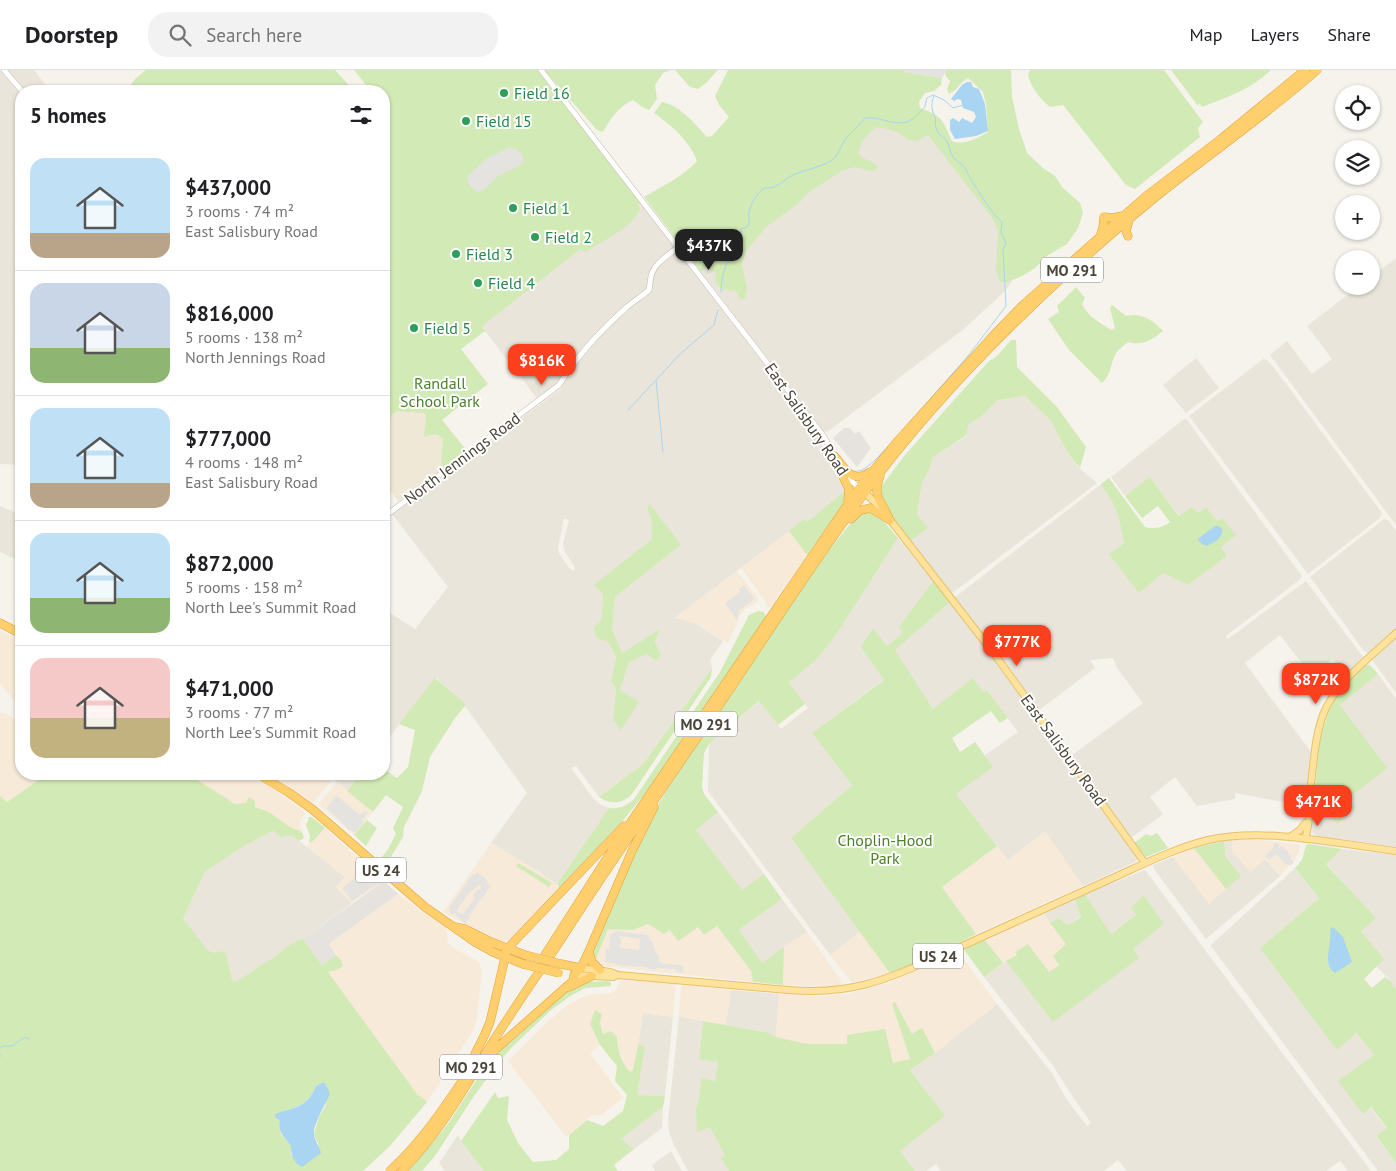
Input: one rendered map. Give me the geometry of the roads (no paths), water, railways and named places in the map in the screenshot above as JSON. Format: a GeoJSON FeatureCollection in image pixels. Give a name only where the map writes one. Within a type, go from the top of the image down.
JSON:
{"type":"FeatureCollection","features":[{"type":"Feature","properties":{"kind":"highway","name":"MO 291"},"geometry":{"type":"LineString","coordinates":[[402,1171],[440,1126],[626,840],[886,456],[992,337],[1029,300],[1102,239],[1176,172],[1305,70]]}},
{"type":"Feature","properties":{"kind":"highway","name":"MO 291"},"geometry":{"type":"LineString","coordinates":[[1128,216],[1225,145],[1317,70]]}},
{"type":"Feature","properties":{"kind":"highway"},"geometry":{"type":"LineString","coordinates":[[1115,241],[1102,239],[1104,217],[1128,216],[1126,229],[1128,236]]}},
{"type":"Feature","properties":{"kind":"highway","name":"MO 291"},"geometry":{"type":"LineString","coordinates":[[390,1171],[402,1160],[433,1123],[459,1086],[648,796],[845,508],[881,472],[928,415],[996,340],[1102,239]]}},
{"type":"Feature","properties":{"kind":"highway"},"geometry":{"type":"LineString","coordinates":[[834,456],[848,473],[859,476],[869,472],[886,456]]}},
{"type":"Feature","properties":{"kind":"highway"},"geometry":{"type":"LineString","coordinates":[[838,466],[849,492],[849,499],[845,508]]}},
{"type":"Feature","properties":{"kind":"highway"},"geometry":{"type":"LineString","coordinates":[[881,472],[876,496],[890,520]]}},
{"type":"Feature","properties":{"kind":"highway"},"geometry":{"type":"LineString","coordinates":[[834,534],[856,513],[864,509],[873,509],[890,520]]}},
{"type":"Feature","properties":{"kind":"highway"},"geometry":{"type":"LineString","coordinates":[[0,623],[15,631]]}},
{"type":"Feature","properties":{"kind":"highway"},"geometry":{"type":"LineString","coordinates":[[472,1078],[497,1048],[573,981],[574,975],[581,968],[589,951],[643,829],[676,768]]}},
{"type":"Feature","properties":{"kind":"highway","name":"US 24"},"geometry":{"type":"LineString","coordinates":[[267,780],[302,802],[424,907],[455,927],[464,936],[493,952],[523,964],[574,975]]}},
{"type":"Feature","properties":{"kind":"highway"},"geometry":{"type":"LineString","coordinates":[[459,1086],[485,1034],[502,971],[505,957],[504,947],[514,940],[611,840],[639,804],[648,796]]}},
{"type":"Feature","properties":{"kind":"highway","name":"US 24"},"geometry":{"type":"LineString","coordinates":[[455,927],[465,929],[525,955],[581,968]]}},
{"type":"Feature","properties":{"kind":"highway"},"geometry":{"type":"LineString","coordinates":[[589,951],[592,962],[600,970]]}},
{"type":"Feature","properties":{"kind":"highway"},"geometry":{"type":"LineString","coordinates":[[493,952],[502,971]]}},
{"type":"Feature","properties":{"kind":"highway"},"geometry":{"type":"LineString","coordinates":[[563,990],[592,976]]}},
{"type":"Feature","properties":{"kind":"main road","name":"East Salisbury Road"},"geometry":{"type":"LineString","coordinates":[[862,490],[881,508],[998,659],[1145,863]]}},
{"type":"Feature","properties":{"kind":"main road"},"geometry":{"type":"LineString","coordinates":[[1305,839],[1320,726],[1330,701],[1348,678],[1396,634]]}},
{"type":"Feature","properties":{"kind":"main road"},"geometry":{"type":"LineString","coordinates":[[1289,838],[1300,831],[1306,823]]}},
{"type":"Feature","properties":{"kind":"main road"},"geometry":{"type":"LineString","coordinates":[[1306,823],[1313,834],[1322,842]]}},
{"type":"Feature","properties":{"kind":"main road","name":"US 24"},"geometry":{"type":"LineString","coordinates":[[581,968],[600,970],[618,975],[800,991],[836,990],[861,986],[901,973],[1145,863],[1187,846],[1215,839],[1258,835],[1396,851]]}},
{"type":"Feature","properties":{"kind":"main road","name":"US 24"},"geometry":{"type":"LineString","coordinates":[[574,975],[613,977],[618,975]]}},
{"type":"Feature","properties":{"kind":"street"},"geometry":{"type":"LineString","coordinates":[[4,70],[17,85]]}},
{"type":"Feature","properties":{"kind":"street","name":"East Salisbury Road"},"geometry":{"type":"LineString","coordinates":[[541,70],[825,438],[838,466],[862,490]]}},
{"type":"Feature","properties":{"kind":"street","name":"North Jennings Road"},"geometry":{"type":"LineString","coordinates":[[390,512],[559,385],[572,364],[606,328],[629,305],[649,290],[651,274],[654,268],[678,247]]}},
{"type":"Feature","properties":{"kind":"water"},"geometry":{"type":"Polygon","coordinates":[[[971,82],[973,87],[979,89],[985,104],[988,131],[976,136],[955,139],[950,130],[950,120],[953,118],[959,122],[962,118],[972,123],[976,117],[974,112],[963,108],[961,100],[954,101],[951,99],[962,85],[971,82]]]}},
{"type":"Feature","properties":{"kind":"water"},"geometry":{"type":"Polygon","coordinates":[[[1215,526],[1222,529],[1220,538],[1207,546],[1202,544],[1198,540],[1199,538],[1215,526]]]}},
{"type":"Feature","properties":{"kind":"water"},"geometry":{"type":"Polygon","coordinates":[[[1333,927],[1343,937],[1352,962],[1335,973],[1331,969],[1328,959],[1330,929],[1333,927]]]}},
{"type":"Feature","properties":{"kind":"water"},"geometry":{"type":"Polygon","coordinates":[[[324,1082],[330,1093],[314,1130],[315,1139],[321,1153],[302,1167],[293,1158],[291,1146],[281,1131],[280,1120],[276,1118],[275,1114],[304,1103],[313,1093],[316,1086],[324,1082]]]}},
{"type":"Feature","properties":{"kind":"waterway"},"geometry":{"type":"LineString","coordinates":[[721,292],[722,277],[726,266],[732,255],[742,244],[741,229],[749,225],[751,206],[756,196],[763,189],[774,187],[793,175],[832,160],[847,137],[865,118],[899,123],[911,120],[925,106],[927,98],[933,95],[944,100],[953,108],[963,105]]}},
{"type":"Feature","properties":{"kind":"waterway"},"geometry":{"type":"LineString","coordinates":[[901,432],[968,356],[1006,306],[1003,249],[1006,243],[1001,232],[1002,222],[993,213],[964,167],[954,158],[946,140],[937,130],[932,106],[934,95]]}},
{"type":"Feature","properties":{"kind":"waterway"},"geometry":{"type":"LineString","coordinates":[[663,452],[656,380],[680,354],[714,325],[718,310]]}},
{"type":"Feature","properties":{"kind":"waterway"},"geometry":{"type":"LineString","coordinates":[[628,410],[655,381]]}},
{"type":"Feature","properties":{"kind":"waterway"},"geometry":{"type":"LineString","coordinates":[[853,471],[858,471],[868,466],[892,442]]}},
{"type":"Feature","properties":{"kind":"waterway"},"geometry":{"type":"LineString","coordinates":[[0,1048],[12,1046],[25,1037],[29,1039]]}},
{"type":"Feature","properties":{"kind":"place","name":"Field 16"},"geometry":{"type":"Point","coordinates":[504,93]}},
{"type":"Feature","properties":{"kind":"place","name":"Field 15"},"geometry":{"type":"Point","coordinates":[466,121]}},
{"type":"Feature","properties":{"kind":"place","name":"Field 1"},"geometry":{"type":"Point","coordinates":[513,208]}},
{"type":"Feature","properties":{"kind":"place","name":"Field 2"},"geometry":{"type":"Point","coordinates":[535,237]}},
{"type":"Feature","properties":{"kind":"place","name":"Field 3"},"geometry":{"type":"Point","coordinates":[456,254]}},
{"type":"Feature","properties":{"kind":"place","name":"Field 4"},"geometry":{"type":"Point","coordinates":[478,283]}},
{"type":"Feature","properties":{"kind":"place","name":"Field 5"},"geometry":{"type":"Point","coordinates":[414,328]}},
{"type":"Feature","properties":{"kind":"park label","name":"Randall School Park"},"geometry":{"type":"Point","coordinates":[440,392]}},
{"type":"Feature","properties":{"kind":"park label","name":"Choplin-Hood Park"},"geometry":{"type":"Point","coordinates":[885,849]}}]}
